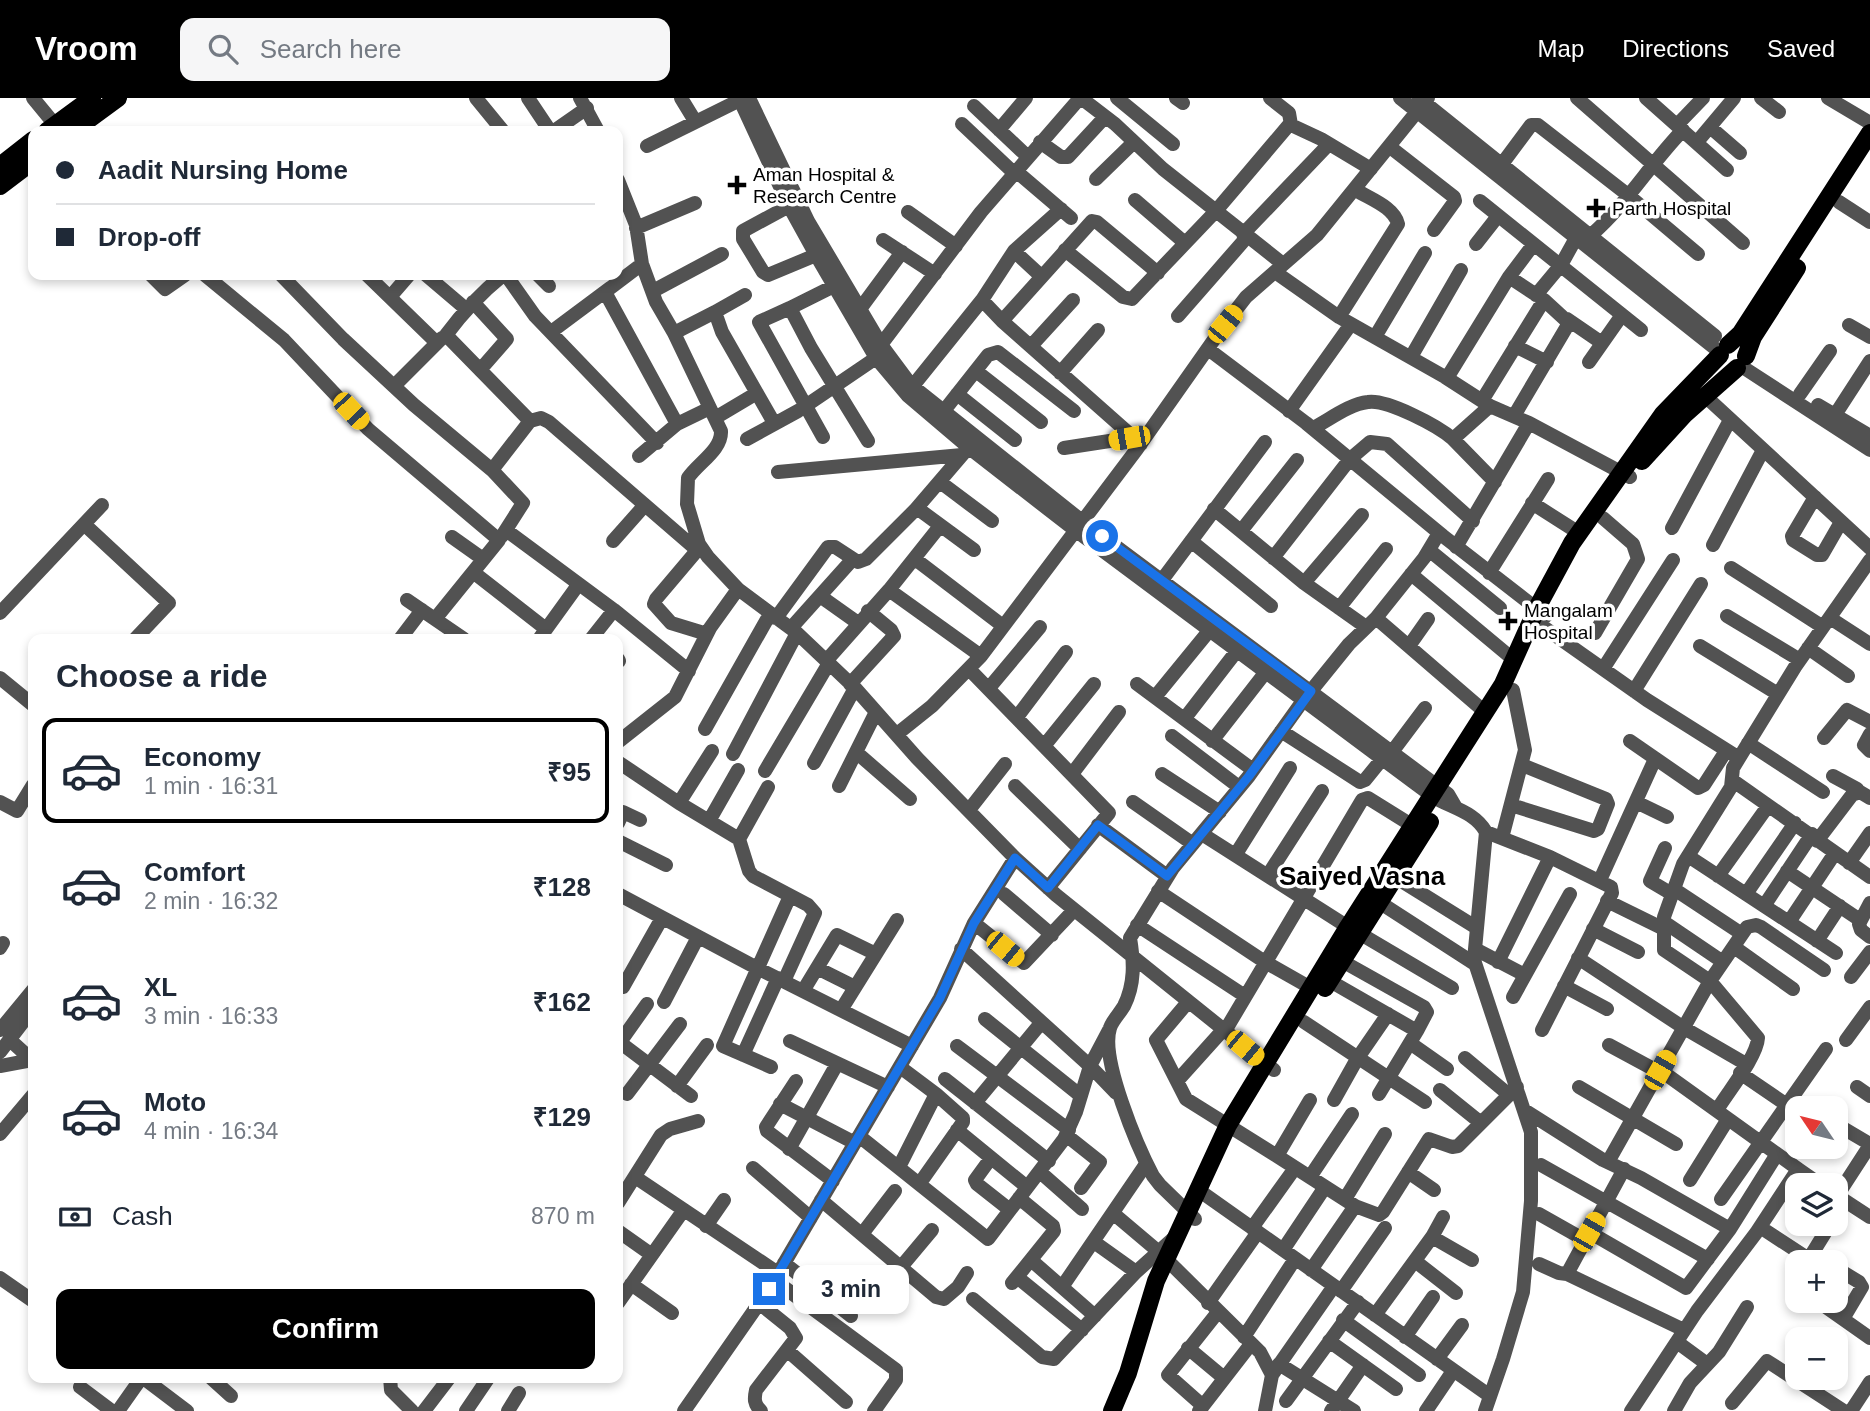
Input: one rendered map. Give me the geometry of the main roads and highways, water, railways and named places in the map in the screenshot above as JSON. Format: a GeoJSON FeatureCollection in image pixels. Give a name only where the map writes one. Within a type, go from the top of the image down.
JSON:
{"type":"FeatureCollection","features":[{"type":"Feature","properties":{"kind":"main road"},"geometry":{"type":"LineString","coordinates":[[57,126],[92,98]]}},
{"type":"Feature","properties":{"kind":"main road"},"geometry":{"type":"LineString","coordinates":[[64,126],[118,98]]}},
{"type":"Feature","properties":{"kind":"main road"},"geometry":{"type":"LineString","coordinates":[[1269,1067],[1304,1022],[1342,961],[1354,930],[1412,826],[1443,797],[1514,660],[1581,549],[1603,518],[1625,475],[1668,407],[1741,333],[1870,133]]}},
{"type":"Feature","properties":{"kind":"main road"},"geometry":{"type":"LineString","coordinates":[[0,166],[28,147]]}},
{"type":"Feature","properties":{"kind":"main road"},"geometry":{"type":"LineString","coordinates":[[1123,1411],[1138,1376],[1164,1284],[1166,1259],[1191,1215],[1232,1127],[1269,1067],[1311,988],[1354,930],[1379,902],[1513,690],[1578,533],[1625,475],[1742,363],[1753,337],[1870,153]]}},
{"type":"Feature","properties":{"kind":"main road"},"geometry":{"type":"LineString","coordinates":[[0,186],[28,165]]}},
{"type":"Feature","properties":{"kind":"main road"},"geometry":{"type":"LineString","coordinates":[[1724,349],[1740,345],[1742,363]]}},
{"type":"Feature","properties":{"kind":"main road"},"geometry":{"type":"LineString","coordinates":[[1112,1411],[1128,1373],[1156,1281],[1178,1234],[1191,1215]]}},
{"type":"Feature","properties":{"kind":"place","name":"Aman Hospital & Research Centre"},"geometry":{"type":"Point","coordinates":[737,185]}},
{"type":"Feature","properties":{"kind":"place","name":"Parth Hospital"},"geometry":{"type":"Point","coordinates":[1596,208]}},
{"type":"Feature","properties":{"kind":"place","name":"Mangalam Hospital"},"geometry":{"type":"Point","coordinates":[1508,621]}},
{"type":"Feature","properties":{"kind":"district","name":"Saiyed Vasna"},"geometry":{"type":"Point","coordinates":[1362,876]}}]}
